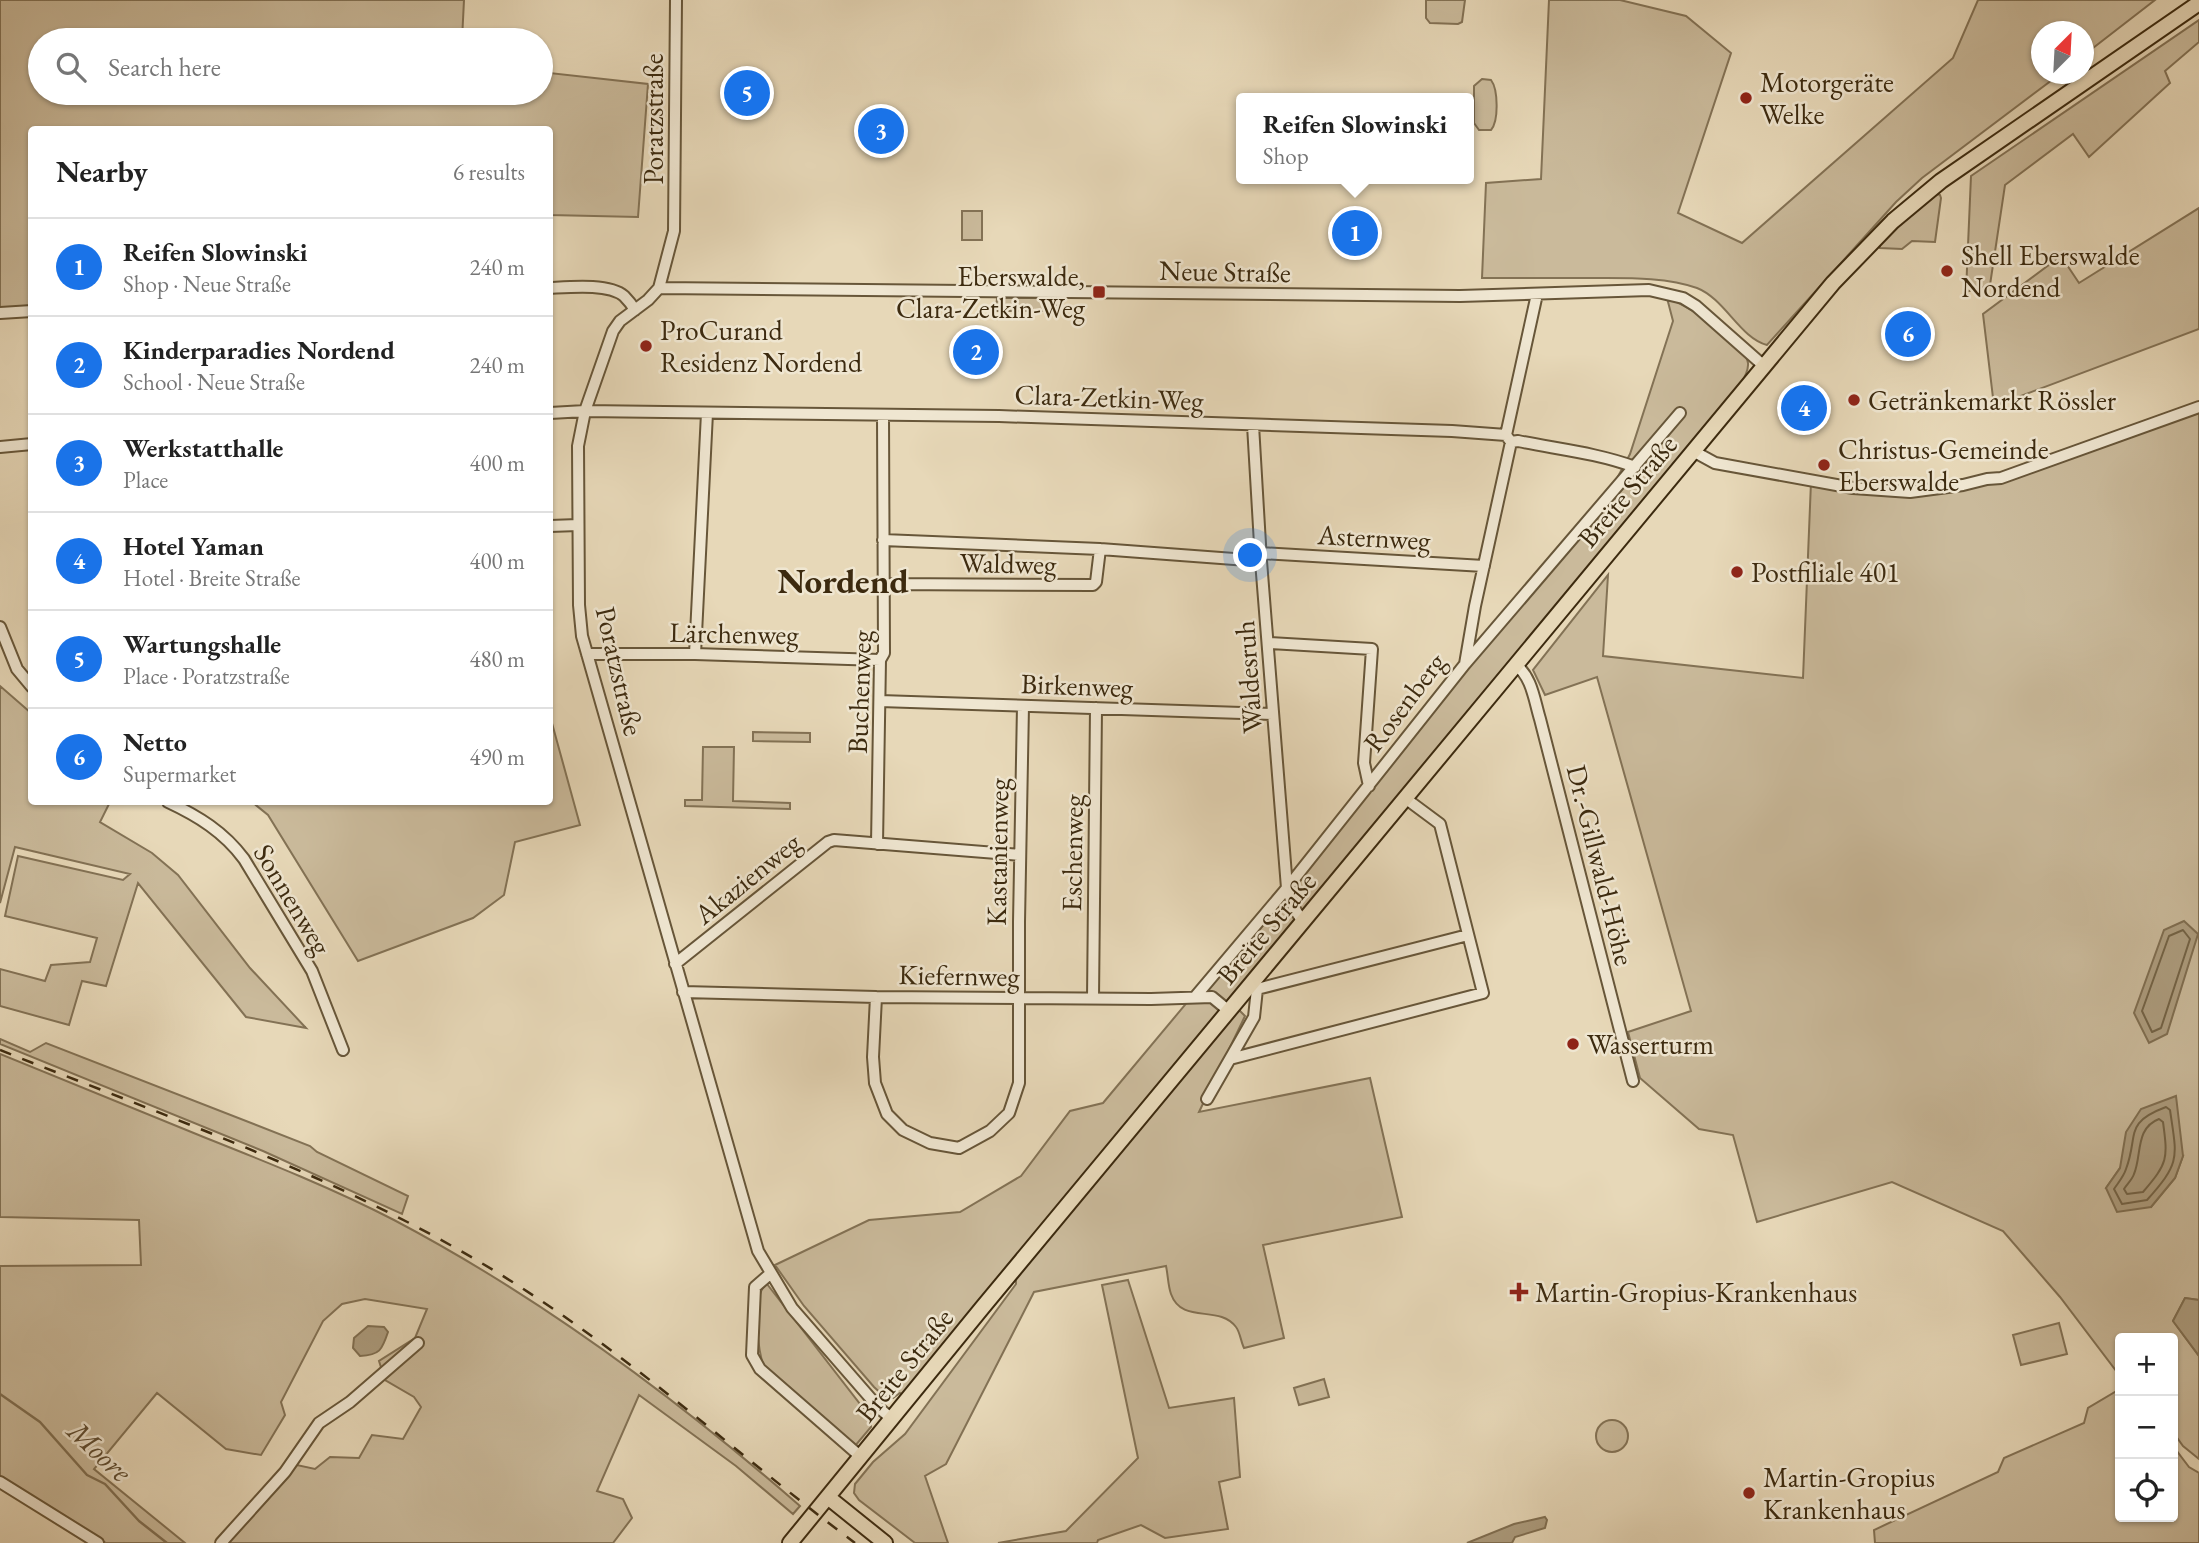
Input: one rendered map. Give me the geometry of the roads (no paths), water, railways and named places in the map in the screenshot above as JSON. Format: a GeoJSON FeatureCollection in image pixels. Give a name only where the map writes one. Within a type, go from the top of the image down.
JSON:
{"type":"FeatureCollection","features":[{"type":"Feature","properties":{"kind":"main road","name":"Breite Straße"},"geometry":{"type":"LineString","coordinates":[[790,1543],[1229,1011],[1254,986],[1303,922],[1515,664],[1833,283],[1871,242],[1932,189],[2199,3]]}},
{"type":"Feature","properties":{"kind":"main road"},"geometry":{"type":"LineString","coordinates":[[829,1498],[885,1543]]}},
{"type":"Feature","properties":{"kind":"street","name":"Poratzstraße"},"geometry":{"type":"LineString","coordinates":[[676,0],[676,220],[659,288],[620,321],[613,331],[585,411],[578,446],[580,618],[587,654],[752,1233],[770,1274],[804,1322],[879,1408],[892,1419]]}},
{"type":"Feature","properties":{"kind":"street"},"geometry":{"type":"LineString","coordinates":[[553,288],[597,288],[615,291],[625,296],[635,310]]}},
{"type":"Feature","properties":{"kind":"street","name":"Neue Straße"},"geometry":{"type":"LineString","coordinates":[[659,288],[1340,295],[1537,294],[1649,290],[1673,295],[1696,306],[1764,366]]}},
{"type":"Feature","properties":{"kind":"street","name":"Rosenberg"},"geometry":{"type":"LineString","coordinates":[[1195,997],[1287,888],[1465,664],[1537,294]]}},
{"type":"Feature","properties":{"kind":"street"},"geometry":{"type":"LineString","coordinates":[[0,313],[28,311]]}},
{"type":"Feature","properties":{"kind":"street"},"geometry":{"type":"LineString","coordinates":[[1693,451],[1715,463],[1787,478],[1853,488],[1910,492],[2001,478],[2199,407]]}},
{"type":"Feature","properties":{"kind":"street"},"geometry":{"type":"LineString","coordinates":[[695,654],[707,412]]}},
{"type":"Feature","properties":{"kind":"street","name":"Clara-Zetkin-Weg"},"geometry":{"type":"LineString","coordinates":[[553,413],[999,416],[1452,431],[1590,454],[1635,467]]}},
{"type":"Feature","properties":{"kind":"street"},"geometry":{"type":"LineString","coordinates":[[1465,664],[1680,413]]}},
{"type":"Feature","properties":{"kind":"street","name":"Buchenweg"},"geometry":{"type":"LineString","coordinates":[[877,844],[880,660],[884,653],[885,584],[883,415]]}},
{"type":"Feature","properties":{"kind":"street","name":"Waldesruh"},"geometry":{"type":"LineString","coordinates":[[1253,425],[1287,888],[1294,908],[1303,922]]}},
{"type":"Feature","properties":{"kind":"street"},"geometry":{"type":"LineString","coordinates":[[0,447],[28,444]]}},
{"type":"Feature","properties":{"kind":"street"},"geometry":{"type":"LineString","coordinates":[[553,526],[578,525]]}},
{"type":"Feature","properties":{"kind":"street","name":"Waldweg"},"geometry":{"type":"LineString","coordinates":[[883,540],[1261,557]]}},
{"type":"Feature","properties":{"kind":"street","name":"Waldweg"},"geometry":{"type":"LineString","coordinates":[[885,584],[1093,585],[1096,582],[1100,549]]}},
{"type":"Feature","properties":{"kind":"street","name":"Asternweg"},"geometry":{"type":"LineString","coordinates":[[1261,557],[1484,565]]}},
{"type":"Feature","properties":{"kind":"street"},"geometry":{"type":"LineString","coordinates":[[0,626],[17,669],[28,682]]}},
{"type":"Feature","properties":{"kind":"street"},"geometry":{"type":"LineString","coordinates":[[1269,643],[1372,649],[1364,763],[1369,786]]}},
{"type":"Feature","properties":{"kind":"street","name":"Lärchenweg"},"geometry":{"type":"LineString","coordinates":[[587,654],[695,654],[880,660]]}},
{"type":"Feature","properties":{"kind":"street","name":"Dr.-Gillwald-Höhe"},"geometry":{"type":"LineString","coordinates":[[1515,664],[1529,681],[1633,1081]]}},
{"type":"Feature","properties":{"kind":"street","name":"Birkenweg"},"geometry":{"type":"LineString","coordinates":[[880,701],[1273,714]]}},
{"type":"Feature","properties":{"kind":"street","name":"Kastanienweg"},"geometry":{"type":"LineString","coordinates":[[1019,998],[1023,706]]}},
{"type":"Feature","properties":{"kind":"street","name":"Eschenweg"},"geometry":{"type":"LineString","coordinates":[[1093,999],[1096,708]]}},
{"type":"Feature","properties":{"kind":"street"},"geometry":{"type":"LineString","coordinates":[[1230,1059],[1483,993],[1440,824],[1405,798]]}},
{"type":"Feature","properties":{"kind":"street","name":"Sonnenweg"},"geometry":{"type":"LineString","coordinates":[[174,805],[199,817],[235,847],[244,859],[312,971],[343,1050]]}},
{"type":"Feature","properties":{"kind":"street","name":"Akazienweg"},"geometry":{"type":"LineString","coordinates":[[675,964],[828,842],[834,840],[1020,855]]}},
{"type":"Feature","properties":{"kind":"street"},"geometry":{"type":"LineString","coordinates":[[1207,1099],[1254,1017],[1254,986],[1468,935]]}},
{"type":"Feature","properties":{"kind":"street","name":"Kiefernweg"},"geometry":{"type":"LineString","coordinates":[[683,992],[876,997],[1212,997],[1229,1011]]}},
{"type":"Feature","properties":{"kind":"street"},"geometry":{"type":"LineString","coordinates":[[876,997],[873,1057],[875,1083],[887,1114],[902,1130],[930,1143],[959,1148],[989,1131],[1009,1113],[1019,1083],[1019,998]]}},
{"type":"Feature","properties":{"kind":"street"},"geometry":{"type":"LineString","coordinates":[[770,1274],[755,1287],[752,1355],[760,1369],[861,1457]]}},
{"type":"Feature","properties":{"kind":"street"},"geometry":{"type":"LineString","coordinates":[[221,1543],[285,1472],[319,1423],[349,1402],[418,1343]]}},
{"type":"Feature","properties":{"kind":"street"},"geometry":{"type":"LineString","coordinates":[[0,1482],[98,1543]]}},
{"type":"Feature","properties":{"kind":"water"},"geometry":{"type":"Polygon","coordinates":[[[2184,921],[2198,934],[2167,1034],[2149,1043],[2134,1013],[2164,930],[2184,921]]]}},
{"type":"Feature","properties":{"kind":"water"},"geometry":{"type":"Polygon","coordinates":[[[2176,1096],[2183,1156],[2175,1178],[2151,1207],[2117,1212],[2106,1188],[2120,1168],[2126,1132],[2141,1109],[2176,1096]]]}},
{"type":"Feature","properties":{"kind":"water"},"geometry":{"type":"Polygon","coordinates":[[[2185,1298],[2199,1300],[2199,1356],[2173,1321],[2185,1298]]]}},
{"type":"Feature","properties":{"kind":"water"},"geometry":{"type":"Polygon","coordinates":[[[368,1326],[384,1327],[388,1332],[379,1350],[360,1356],[353,1348],[354,1338],[368,1326]]]}},
{"type":"Feature","properties":{"kind":"water"},"geometry":{"type":"Polygon","coordinates":[[[1545,1517],[1545,1528],[1515,1537],[1512,1543],[1467,1543],[1514,1524],[1545,1517]]]}},
{"type":"Feature","properties":{"kind":"waterway","name":"Moore"},"geometry":{"type":"LineString","coordinates":[[0,1394],[40,1422],[87,1475],[105,1484],[139,1521],[167,1543]]}},
{"type":"Feature","properties":{"kind":"railway"},"geometry":{"type":"LineString","coordinates":[[0,1050],[275,1160],[410,1223],[474,1259],[537,1298],[619,1356],[855,1543]]}},
{"type":"Feature","properties":{"kind":"place","name":"Wartungshalle"},"geometry":{"type":"Point","coordinates":[747,93]}},
{"type":"Feature","properties":{"kind":"place","name":"Motorgeräte Welke"},"geometry":{"type":"Point","coordinates":[1746,98]}},
{"type":"Feature","properties":{"kind":"place","name":"Werkstatthalle"},"geometry":{"type":"Point","coordinates":[881,131]}},
{"type":"Feature","properties":{"kind":"place","name":"Reifen Slowinski"},"geometry":{"type":"Point","coordinates":[1355,233]}},
{"type":"Feature","properties":{"kind":"place","name":"Shell Eberswalde Nordend"},"geometry":{"type":"Point","coordinates":[1947,271]}},
{"type":"Feature","properties":{"kind":"place","name":"Eberswalde, Clara-Zetkin-Weg"},"geometry":{"type":"Point","coordinates":[1099,292]}},
{"type":"Feature","properties":{"kind":"place","name":"Netto"},"geometry":{"type":"Point","coordinates":[1908,334]}},
{"type":"Feature","properties":{"kind":"place","name":"ProCurand Residenz Nordend"},"geometry":{"type":"Point","coordinates":[646,346]}},
{"type":"Feature","properties":{"kind":"place","name":"Kinderparadies Nordend"},"geometry":{"type":"Point","coordinates":[976,352]}},
{"type":"Feature","properties":{"kind":"place","name":"Getränkemarkt Rössler"},"geometry":{"type":"Point","coordinates":[1854,400]}},
{"type":"Feature","properties":{"kind":"place","name":"Hotel Yaman"},"geometry":{"type":"Point","coordinates":[1804,408]}},
{"type":"Feature","properties":{"kind":"place","name":"Christus-Gemeinde Eberswalde"},"geometry":{"type":"Point","coordinates":[1824,465]}},
{"type":"Feature","properties":{"kind":"place","name":"Postfiliale 401"},"geometry":{"type":"Point","coordinates":[1737,572]}},
{"type":"Feature","properties":{"kind":"place","name":"Wasserturm"},"geometry":{"type":"Point","coordinates":[1573,1044]}},
{"type":"Feature","properties":{"kind":"place","name":"Martin-Gropius-Krankenhaus"},"geometry":{"type":"Point","coordinates":[1519,1292]}},
{"type":"Feature","properties":{"kind":"place","name":"Martin-Gropius Krankenhaus"},"geometry":{"type":"Point","coordinates":[1749,1493]}},
{"type":"Feature","properties":{"kind":"district","name":"Nordend"},"geometry":{"type":"Point","coordinates":[843,580]}}]}
